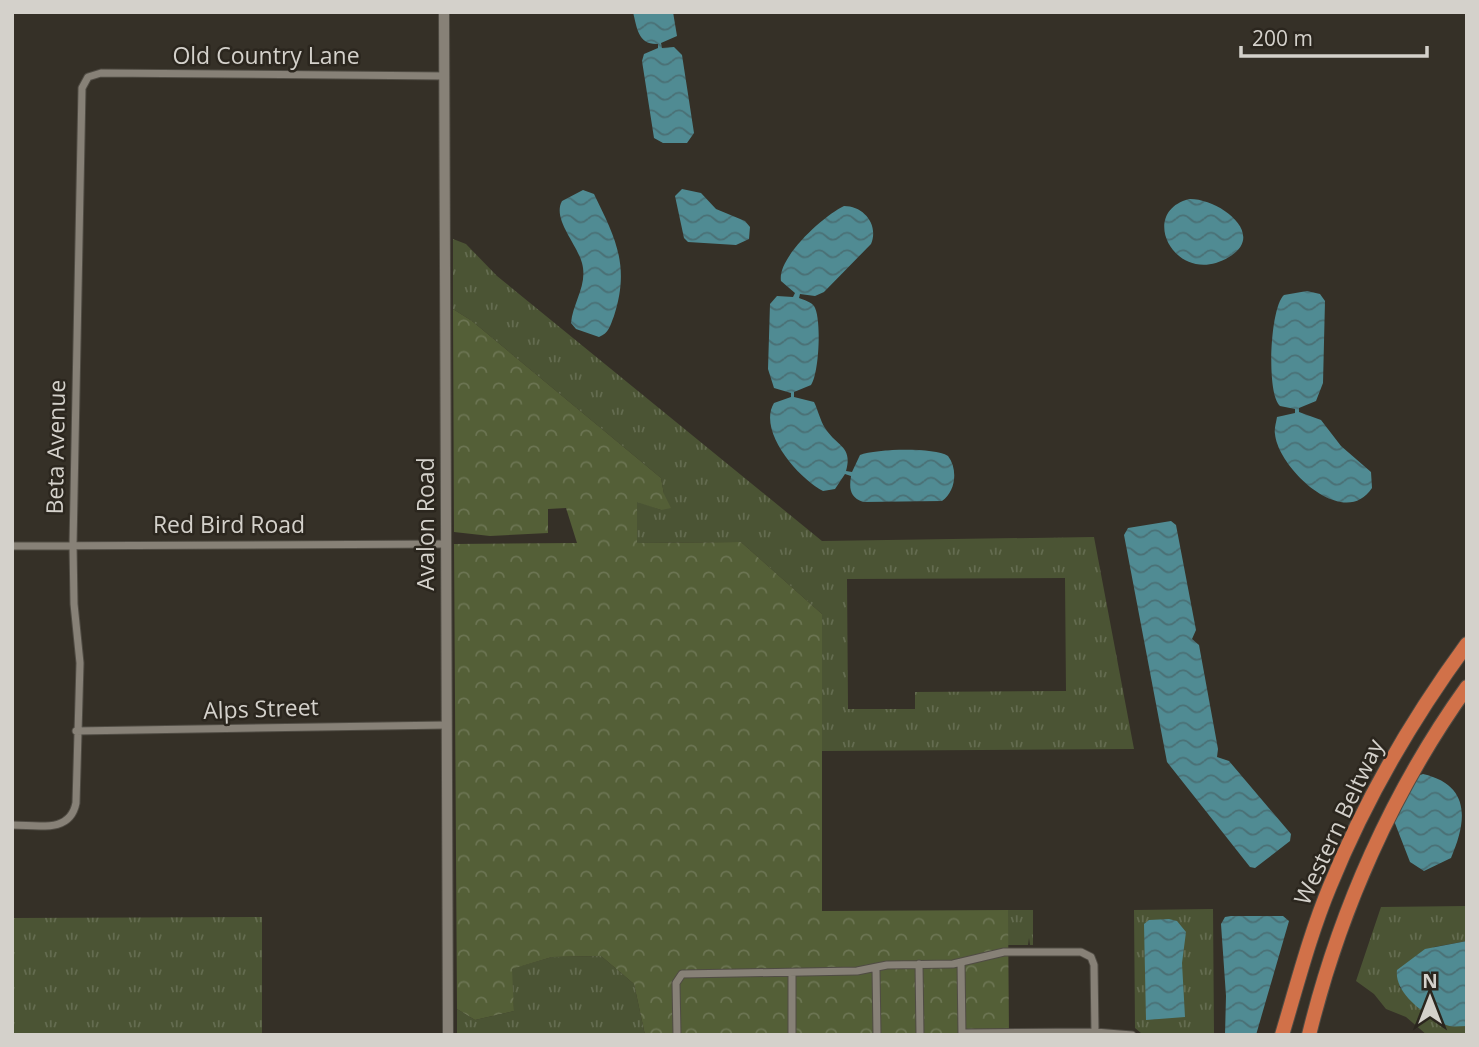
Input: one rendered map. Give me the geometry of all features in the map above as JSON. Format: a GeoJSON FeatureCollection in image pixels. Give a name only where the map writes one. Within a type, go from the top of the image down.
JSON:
{"type":"FeatureCollection","features":[{"type":"Feature","properties":{"kind":"highway","name":"Western Beltway"},"geometry":{"type":"LineString","coordinates":[[1282,1035],[1330,886],[1365,811],[1393,757],[1467,644]]}},
{"type":"Feature","properties":{"kind":"highway","name":"Western Beltway"},"geometry":{"type":"LineString","coordinates":[[1309,1035],[1334,948],[1381,834],[1422,757],[1467,687]]}},
{"type":"Feature","properties":{"kind":"main road","name":"Avalon Road"},"geometry":{"type":"LineString","coordinates":[[444,12],[448,1035]]}},
{"type":"Feature","properties":{"kind":"street","name":"Old Country Lane"},"geometry":{"type":"LineString","coordinates":[[88,77],[100,73],[445,76]]}},
{"type":"Feature","properties":{"kind":"street","name":"Beta Avenue"},"geometry":{"type":"LineString","coordinates":[[12,825],[58,825],[71,818],[76,803],[80,663],[74,604],[73,545],[82,88],[88,77]]}},
{"type":"Feature","properties":{"kind":"street","name":"Red Bird Road"},"geometry":{"type":"LineString","coordinates":[[12,546],[447,544]]}},
{"type":"Feature","properties":{"kind":"street","name":"Alps Street"},"geometry":{"type":"LineString","coordinates":[[76,730],[447,725]]}},
{"type":"Feature","properties":{"kind":"street"},"geometry":{"type":"LineString","coordinates":[[677,1035],[676,983],[682,974],[876,969],[887,965],[961,962],[1004,952],[1081,951],[1091,957],[1094,965],[1095,1032]]}},
{"type":"Feature","properties":{"kind":"street"},"geometry":{"type":"LineString","coordinates":[[961,962],[962,1034],[1095,1032],[1132,1035]]}},
{"type":"Feature","properties":{"kind":"street"},"geometry":{"type":"LineString","coordinates":[[919,964],[920,1035]]}},
{"type":"Feature","properties":{"kind":"street"},"geometry":{"type":"LineString","coordinates":[[876,969],[877,1035]]}},
{"type":"Feature","properties":{"kind":"street"},"geometry":{"type":"LineString","coordinates":[[792,973],[792,1035]]}},
{"type":"Feature","properties":{"kind":"green space"},"geometry":{"type":"Polygon","coordinates":[[[453,239],[466,244],[497,276],[822,541],[1094,537],[1134,749],[822,751],[822,614],[741,542],[637,543],[637,501],[661,510],[664,494],[661,478],[472,321],[453,309],[453,239]],[[1065,578],[847,579],[848,709],[915,709],[915,692],[1066,691],[1065,578]]]}},
{"type":"Feature","properties":{"kind":"green space"},"geometry":{"type":"Polygon","coordinates":[[[453,309],[472,321],[661,478],[664,494],[671,508],[661,510],[637,502],[637,543],[741,542],[822,614],[822,911],[1008,910],[1009,1035],[645,1035],[634,984],[601,956],[552,957],[512,969],[514,1011],[475,1020],[457,1009],[454,544],[577,543],[566,508],[548,509],[548,533],[490,536],[454,532],[453,309]]]}},
{"type":"Feature","properties":{"kind":"green space"},"geometry":{"type":"Polygon","coordinates":[[[1467,906],[1467,941],[1434,947],[1399,987],[1444,1024],[1467,1026],[1467,1035],[1427,1035],[1406,1017],[1386,1009],[1374,994],[1356,981],[1381,907],[1467,906]]]}},
{"type":"Feature","properties":{"kind":"green space"},"geometry":{"type":"Polygon","coordinates":[[[1213,909],[1214,1035],[1141,1033],[1135,1028],[1134,910],[1213,909]]]}},
{"type":"Feature","properties":{"kind":"green space"},"geometry":{"type":"Polygon","coordinates":[[[1008,910],[1033,910],[1033,945],[1030,945],[1029,938],[1028,945],[1008,945],[1008,910]]]}},
{"type":"Feature","properties":{"kind":"green space"},"geometry":{"type":"Polygon","coordinates":[[[262,917],[262,1035],[12,1035],[12,918],[262,917]]]}},
{"type":"Feature","properties":{"kind":"green space"},"geometry":{"type":"Polygon","coordinates":[[[601,956],[634,984],[645,1035],[457,1035],[457,1009],[475,1020],[514,1011],[511,969],[552,957],[601,956]]]}},
{"type":"Feature","properties":{"kind":"water"},"geometry":{"type":"Polygon","coordinates":[[[633,12],[673,12],[677,36],[661,43],[662,48],[674,47],[682,55],[694,133],[687,143],[663,143],[654,138],[642,61],[644,54],[658,48],[658,44],[642,39],[633,12]]]}},
{"type":"Feature","properties":{"kind":"water"},"geometry":{"type":"Polygon","coordinates":[[[682,189],[701,193],[716,209],[745,221],[750,227],[749,239],[736,245],[688,242],[684,238],[675,196],[682,189]]]}},
{"type":"Feature","properties":{"kind":"water"},"geometry":{"type":"Polygon","coordinates":[[[583,190],[594,194],[602,210],[614,239],[621,267],[619,298],[614,316],[607,331],[599,337],[576,329],[571,323],[582,286],[583,271],[582,263],[560,216],[560,208],[562,201],[583,190]]]}},
{"type":"Feature","properties":{"kind":"water"},"geometry":{"type":"Polygon","coordinates":[[[1189,199],[1213,204],[1234,219],[1241,228],[1243,238],[1240,248],[1229,257],[1210,264],[1193,263],[1180,256],[1170,245],[1165,232],[1166,218],[1173,207],[1189,199]]]}},
{"type":"Feature","properties":{"kind":"water"},"geometry":{"type":"Polygon","coordinates":[[[844,206],[858,209],[868,218],[873,237],[871,244],[824,292],[815,296],[800,294],[799,298],[814,306],[818,322],[818,346],[814,379],[811,385],[794,392],[794,397],[814,402],[825,428],[846,451],[846,471],[852,472],[860,455],[878,451],[918,450],[948,456],[953,467],[954,480],[950,492],[942,501],[863,502],[853,495],[850,489],[851,476],[845,474],[835,489],[823,491],[792,465],[771,427],[770,414],[774,403],[791,397],[791,393],[774,388],[768,369],[770,304],[777,296],[793,297],[795,293],[781,281],[786,261],[814,228],[844,206]]]}},
{"type":"Feature","properties":{"kind":"water"},"geometry":{"type":"Polygon","coordinates":[[[1307,291],[1320,294],[1325,301],[1323,383],[1316,401],[1299,408],[1299,412],[1321,420],[1341,446],[1371,472],[1372,488],[1360,499],[1345,502],[1330,499],[1314,490],[1287,463],[1275,434],[1277,417],[1295,413],[1295,409],[1280,406],[1273,385],[1271,369],[1276,316],[1284,295],[1307,291]]]}},
{"type":"Feature","properties":{"kind":"water"},"geometry":{"type":"Polygon","coordinates":[[[1171,521],[1176,525],[1196,630],[1192,639],[1199,645],[1218,749],[1217,757],[1229,761],[1291,834],[1290,841],[1255,868],[1250,867],[1167,762],[1124,535],[1128,528],[1171,521]]]}},
{"type":"Feature","properties":{"kind":"water"},"geometry":{"type":"Polygon","coordinates":[[[1423,774],[1439,779],[1450,787],[1461,806],[1462,818],[1451,858],[1424,871],[1410,862],[1391,813],[1412,778],[1423,774]]]}},
{"type":"Feature","properties":{"kind":"water"},"geometry":{"type":"Polygon","coordinates":[[[1283,916],[1289,921],[1256,1035],[1225,1035],[1226,996],[1221,924],[1225,917],[1283,916]]]}},
{"type":"Feature","properties":{"kind":"water"},"geometry":{"type":"Polygon","coordinates":[[[1149,920],[1177,921],[1186,932],[1182,963],[1185,1017],[1146,1020],[1144,924],[1149,920]]]}},
{"type":"Feature","properties":{"kind":"water"},"geometry":{"type":"Polygon","coordinates":[[[1467,941],[1467,1026],[1449,1026],[1428,1015],[1412,1002],[1400,987],[1397,970],[1425,949],[1467,941]]]}}]}
